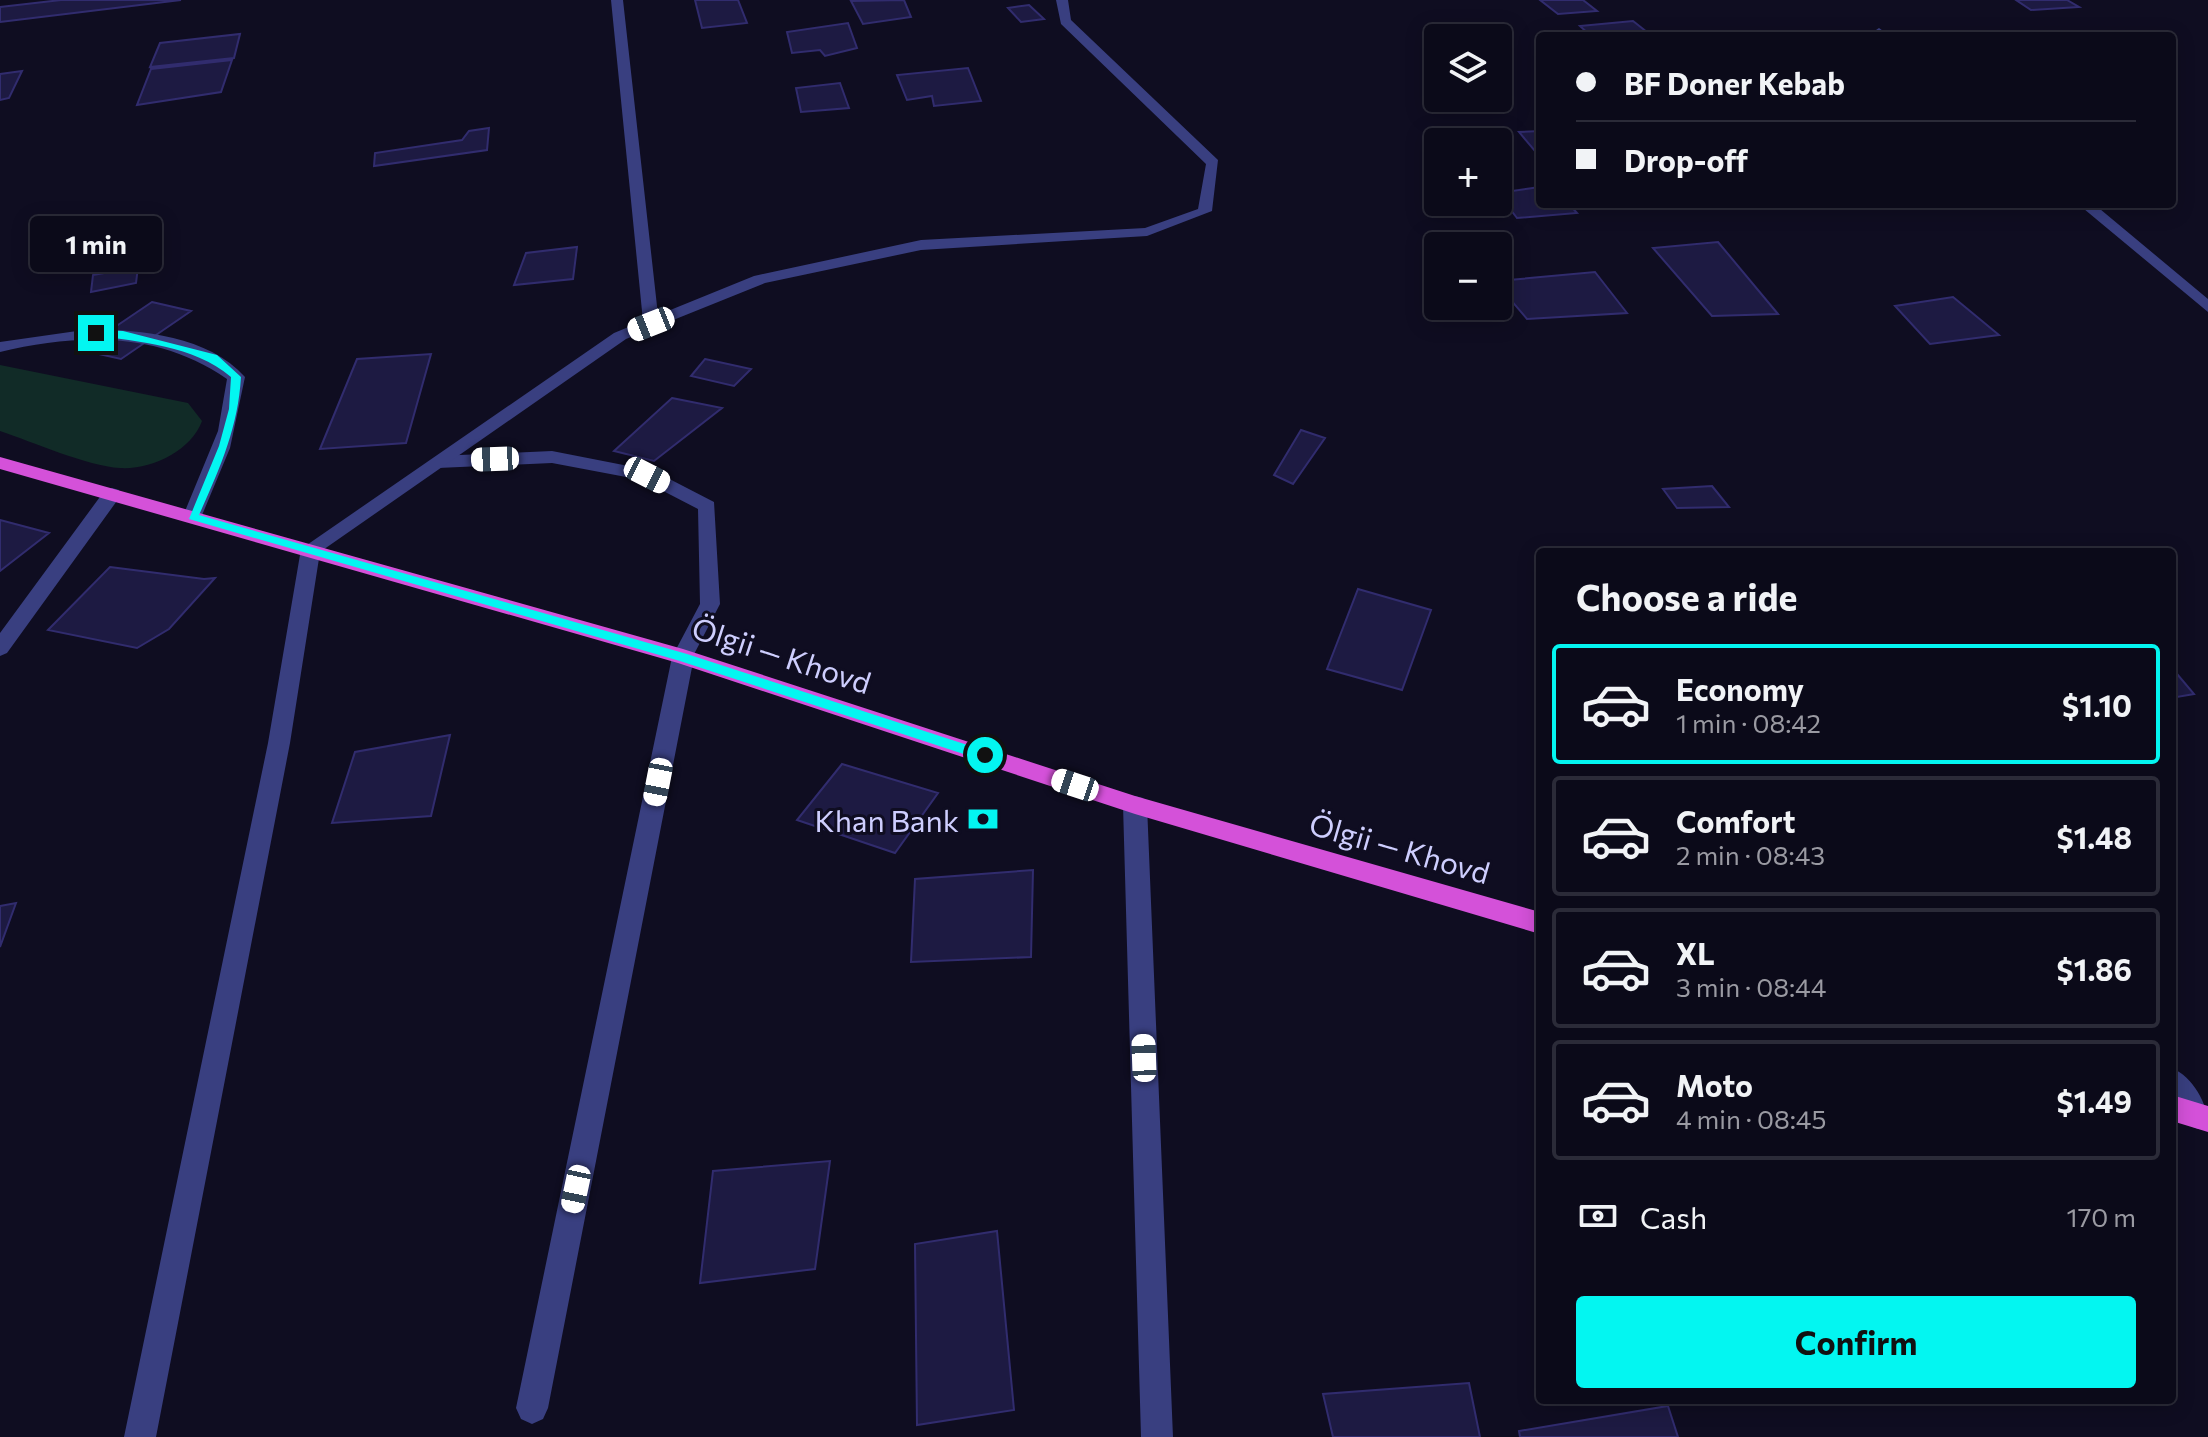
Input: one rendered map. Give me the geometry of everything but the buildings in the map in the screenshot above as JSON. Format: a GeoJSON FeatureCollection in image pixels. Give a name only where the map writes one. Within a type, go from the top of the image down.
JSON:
{"type":"FeatureCollection","features":[{"type":"Feature","properties":{"kind":"highway","name":"Ölgii — Khovd"},"geometry":{"type":"LineString","coordinates":[[0,463],[683,657],[1135,805],[1536,922]]}},
{"type":"Feature","properties":{"kind":"street"},"geometry":{"type":"LineString","coordinates":[[617,0],[651,324]]}},
{"type":"Feature","properties":{"kind":"street"},"geometry":{"type":"LineString","coordinates":[[140,1437],[276,759],[311,549],[620,336],[760,279],[921,245],[1147,232],[1205,211],[1213,163],[1065,21],[1062,0]]}},
{"type":"Feature","properties":{"kind":"street"},"geometry":{"type":"LineString","coordinates":[[2090,208],[2208,307]]}},
{"type":"Feature","properties":{"kind":"street"},"geometry":{"type":"LineString","coordinates":[[0,347],[68,332],[123,334],[213,357],[236,377],[234,409],[224,446],[193,516]]}},
{"type":"Feature","properties":{"kind":"street"},"geometry":{"type":"LineString","coordinates":[[438,462],[552,457],[647,475],[707,506],[710,604],[683,657],[532,1408]]}},
{"type":"Feature","properties":{"kind":"street"},"geometry":{"type":"LineString","coordinates":[[0,648],[112,494]]}},
{"type":"Feature","properties":{"kind":"street"},"geometry":{"type":"LineString","coordinates":[[1135,805],[1157,1437]]}},
{"type":"Feature","properties":{"kind":"street"},"geometry":{"type":"LineString","coordinates":[[2176,1087],[2193,1114]]}},
{"type":"Feature","properties":{"kind":"green space"},"geometry":{"type":"Polygon","coordinates":[[[0,365],[188,403],[202,421],[189,441],[157,462],[132,468],[92,463],[0,431],[0,365]]]}},
{"type":"Feature","properties":{"kind":"place","name":"Khan Bank"},"geometry":{"type":"Point","coordinates":[983,819]}},
{"type":"Feature","properties":{"kind":"route"},"geometry":{"type":"LineString","coordinates":[[96,333],[123,334],[213,357],[236,377],[234,409],[224,446],[193,516],[683,657],[985,755]]}}]}
